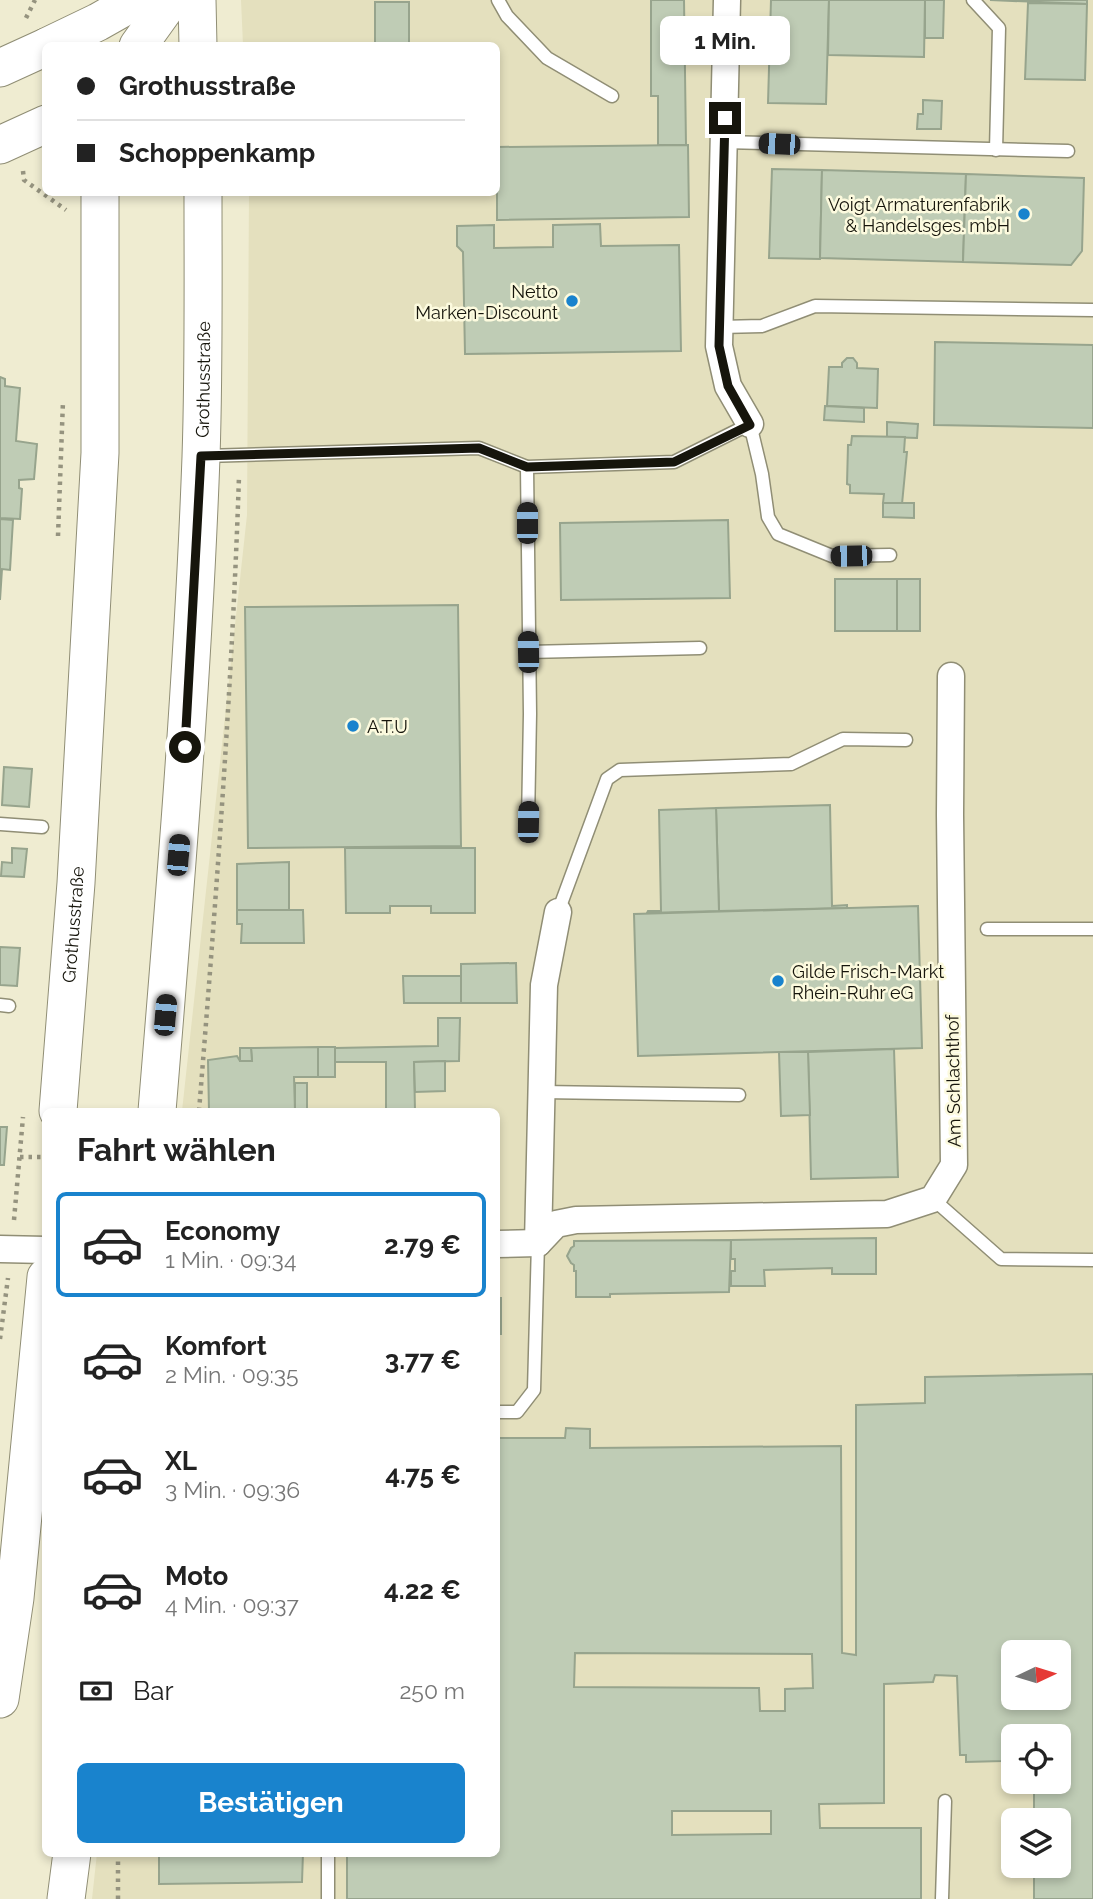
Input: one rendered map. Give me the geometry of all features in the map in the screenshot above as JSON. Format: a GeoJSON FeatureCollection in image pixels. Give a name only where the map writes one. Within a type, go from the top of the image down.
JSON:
{"type":"FeatureCollection","features":[{"type":"Feature","properties":{"kind":"main road"},"geometry":{"type":"LineString","coordinates":[[56,42],[98,23],[137,0]]}},
{"type":"Feature","properties":{"kind":"main road"},"geometry":{"type":"LineString","coordinates":[[141,42],[171,0]]}},
{"type":"Feature","properties":{"kind":"main road"},"geometry":{"type":"LineString","coordinates":[[197,0],[198,42]]}},
{"type":"Feature","properties":{"kind":"main road"},"geometry":{"type":"LineString","coordinates":[[0,68],[42,48]]}},
{"type":"Feature","properties":{"kind":"main road"},"geometry":{"type":"LineString","coordinates":[[11,154],[42,127]]}},
{"type":"Feature","properties":{"kind":"main road","name":"Grothusstraße"},"geometry":{"type":"LineString","coordinates":[[40,1114],[76,883],[100,453],[100,196]]}},
{"type":"Feature","properties":{"kind":"main road","name":"Grothusstraße"},"geometry":{"type":"LineString","coordinates":[[157,1108],[182,802],[201,456],[203,196]]}},
{"type":"Feature","properties":{"kind":"main road"},"geometry":{"type":"LineString","coordinates":[[0,1699],[15,1598],[42,1318]]}},
{"type":"Feature","properties":{"kind":"main road"},"geometry":{"type":"LineString","coordinates":[[66,1899],[71,1857]]}},
{"type":"Feature","properties":{"kind":"street"},"geometry":{"type":"LineString","coordinates":[[727,0],[719,346],[728,386],[750,425]]}},
{"type":"Feature","properties":{"kind":"street","name":"Am Schlachthof"},"geometry":{"type":"LineString","coordinates":[[933,1199],[954,1165],[951,676]]}},
{"type":"Feature","properties":{"kind":"street"},"geometry":{"type":"LineString","coordinates":[[538,1243],[544,985],[558,912]]}},
{"type":"Feature","properties":{"kind":"street"},"geometry":{"type":"LineString","coordinates":[[500,1244],[538,1243],[556,1224],[576,1220],[887,1214],[933,1199]]}},
{"type":"Feature","properties":{"kind":"street"},"geometry":{"type":"LineString","coordinates":[[0,1250],[42,1250]]}},
{"type":"Feature","properties":{"kind":"lane"},"geometry":{"type":"LineString","coordinates":[[498,0],[507,16],[547,58],[612,96]]}},
{"type":"Feature","properties":{"kind":"lane"},"geometry":{"type":"LineString","coordinates":[[973,0],[999,27],[996,150]]}},
{"type":"Feature","properties":{"kind":"lane"},"geometry":{"type":"LineString","coordinates":[[724,142],[1068,151]]}},
{"type":"Feature","properties":{"kind":"lane"},"geometry":{"type":"LineString","coordinates":[[720,327],[762,326],[815,306],[1093,310]]}},
{"type":"Feature","properties":{"kind":"lane"},"geometry":{"type":"LineString","coordinates":[[201,456],[479,448],[527,467],[674,462],[750,425],[762,474],[768,517],[778,534],[832,556],[890,555]]}},
{"type":"Feature","properties":{"kind":"lane"},"geometry":{"type":"LineString","coordinates":[[527,467],[528,822]]}},
{"type":"Feature","properties":{"kind":"lane"},"geometry":{"type":"LineString","coordinates":[[528,652],[700,648]]}},
{"type":"Feature","properties":{"kind":"lane"},"geometry":{"type":"LineString","coordinates":[[558,912],[607,779],[620,770],[791,764],[843,739],[906,740]]}},
{"type":"Feature","properties":{"kind":"lane"},"geometry":{"type":"LineString","coordinates":[[0,824],[42,827]]}},
{"type":"Feature","properties":{"kind":"lane"},"geometry":{"type":"LineString","coordinates":[[987,929],[1093,929]]}},
{"type":"Feature","properties":{"kind":"lane"},"geometry":{"type":"LineString","coordinates":[[542,1092],[738,1095]]}},
{"type":"Feature","properties":{"kind":"lane"},"geometry":{"type":"LineString","coordinates":[[933,1199],[1001,1259],[1093,1260]]}},
{"type":"Feature","properties":{"kind":"lane"},"geometry":{"type":"LineString","coordinates":[[500,1412],[517,1412],[534,1390],[538,1243]]}},
{"type":"Feature","properties":{"kind":"lane"},"geometry":{"type":"LineString","coordinates":[[942,1899],[944,1801]]}},
{"type":"Feature","properties":{"kind":"lane"},"geometry":{"type":"LineString","coordinates":[[328,1857],[328,1899]]}},
{"type":"Feature","properties":{"kind":"path"},"geometry":{"type":"LineString","coordinates":[[11,154],[24,180],[42,192]]}},
{"type":"Feature","properties":{"kind":"path"},"geometry":{"type":"LineString","coordinates":[[47,196],[66,209],[67,222]]}},
{"type":"Feature","properties":{"kind":"path"},"geometry":{"type":"LineString","coordinates":[[53,200],[58,196]]}},
{"type":"Feature","properties":{"kind":"path"},"geometry":{"type":"LineString","coordinates":[[58,539],[63,400]]}},
{"type":"Feature","properties":{"kind":"path"},"geometry":{"type":"LineString","coordinates":[[15,1213],[20,1157],[40,1114]]}},
{"type":"Feature","properties":{"kind":"path"},"geometry":{"type":"LineString","coordinates":[[20,1157],[42,1157]]}},
{"type":"Feature","properties":{"kind":"path"},"geometry":{"type":"LineString","coordinates":[[0,1339],[6,1289]]}},
{"type":"Feature","properties":{"kind":"path"},"geometry":{"type":"LineString","coordinates":[[118,1857],[118,1899]]}},
{"type":"Feature","properties":{"kind":"shaded area"},"geometry":{"type":"Polygon","coordinates":[[[241,0],[1093,0],[1093,1899],[92,1899],[97,1857],[500,1857],[500,1108],[182,1108],[247,515],[249,196],[500,196],[500,42],[243,42],[241,0]]]}},
{"type":"Feature","properties":{"kind":"building"},"geometry":{"type":"Polygon","coordinates":[[[651,0],[684,0],[686,145],[658,145],[658,96],[651,96],[651,0]]]}},
{"type":"Feature","properties":{"kind":"building"},"geometry":{"type":"Polygon","coordinates":[[[771,0],[829,0],[826,104],[768,103],[771,0]]]}},
{"type":"Feature","properties":{"kind":"building"},"geometry":{"type":"Polygon","coordinates":[[[829,0],[925,0],[924,57],[828,55],[829,0]]]}},
{"type":"Feature","properties":{"kind":"building"},"geometry":{"type":"Polygon","coordinates":[[[925,0],[944,0],[943,38],[925,38],[925,0]]]}},
{"type":"Feature","properties":{"kind":"building"},"geometry":{"type":"Polygon","coordinates":[[[990,0],[1087,0],[1087,4],[990,0]]]}},
{"type":"Feature","properties":{"kind":"building"},"geometry":{"type":"Polygon","coordinates":[[[375,2],[409,2],[409,42],[375,42],[375,2]]]}},
{"type":"Feature","properties":{"kind":"building"},"geometry":{"type":"Polygon","coordinates":[[[1028,3],[1087,4],[1085,80],[1025,79],[1028,3]]]}},
{"type":"Feature","properties":{"kind":"building"},"geometry":{"type":"Polygon","coordinates":[[[923,100],[942,101],[941,129],[917,129],[918,114],[923,114],[923,100]]]}},
{"type":"Feature","properties":{"kind":"building"},"geometry":{"type":"Polygon","coordinates":[[[688,145],[689,217],[497,220],[500,147],[688,145]]]}},
{"type":"Feature","properties":{"kind":"building"},"geometry":{"type":"Polygon","coordinates":[[[772,169],[822,170],[820,259],[769,258],[772,169]]]}},
{"type":"Feature","properties":{"kind":"building"},"geometry":{"type":"Polygon","coordinates":[[[822,170],[966,174],[963,262],[820,258],[822,170]]]}},
{"type":"Feature","properties":{"kind":"building","name":"Voigt Armaturenfabrik & Handelsges. mbH"},"geometry":{"type":"Polygon","coordinates":[[[966,174],[1084,178],[1082,251],[1071,265],[963,262],[966,174]]]}},
{"type":"Feature","properties":{"kind":"building","name":"Netto Marken-Discount"},"geometry":{"type":"Polygon","coordinates":[[[600,224],[601,246],[679,245],[681,351],[465,354],[463,252],[457,246],[457,226],[494,225],[494,248],[553,247],[553,225],[600,224]]]}},
{"type":"Feature","properties":{"kind":"building"},"geometry":{"type":"Polygon","coordinates":[[[935,342],[1093,345],[1093,428],[934,425],[935,342]]]}},
{"type":"Feature","properties":{"kind":"building"},"geometry":{"type":"Polygon","coordinates":[[[847,358],[853,358],[857,368],[878,369],[877,408],[827,406],[829,367],[842,367],[847,358]]]}},
{"type":"Feature","properties":{"kind":"building"},"geometry":{"type":"Polygon","coordinates":[[[0,377],[5,379],[5,386],[20,388],[16,441],[37,444],[34,479],[19,480],[19,488],[22,489],[20,519],[0,518],[0,377]]]}},
{"type":"Feature","properties":{"kind":"building"},"geometry":{"type":"Polygon","coordinates":[[[825,406],[864,408],[864,422],[824,420],[825,406]]]}},
{"type":"Feature","properties":{"kind":"building"},"geometry":{"type":"Polygon","coordinates":[[[887,422],[918,424],[917,438],[887,437],[887,422]]]}},
{"type":"Feature","properties":{"kind":"building"},"geometry":{"type":"Polygon","coordinates":[[[852,436],[905,437],[904,452],[907,452],[902,504],[883,503],[884,494],[850,493],[850,485],[847,484],[848,445],[851,445],[852,436]]]}},
{"type":"Feature","properties":{"kind":"building"},"geometry":{"type":"Polygon","coordinates":[[[883,503],[914,503],[914,518],[883,517],[883,503]]]}},
{"type":"Feature","properties":{"kind":"building"},"geometry":{"type":"Polygon","coordinates":[[[0,519],[13,520],[10,570],[2,569],[0,600],[0,519]]]}},
{"type":"Feature","properties":{"kind":"building"},"geometry":{"type":"Polygon","coordinates":[[[728,520],[730,598],[561,600],[560,523],[728,520]]]}},
{"type":"Feature","properties":{"kind":"building"},"geometry":{"type":"Polygon","coordinates":[[[835,579],[897,579],[897,631],[835,631],[835,579]]]}},
{"type":"Feature","properties":{"kind":"building"},"geometry":{"type":"Polygon","coordinates":[[[897,579],[920,579],[920,631],[897,631],[897,579]]]}},
{"type":"Feature","properties":{"kind":"building","name":"A.T.U"},"geometry":{"type":"Polygon","coordinates":[[[458,605],[461,846],[248,848],[245,607],[458,605]]]}},
{"type":"Feature","properties":{"kind":"building"},"geometry":{"type":"Polygon","coordinates":[[[4,767],[32,769],[29,807],[2,805],[4,767]]]}},
{"type":"Feature","properties":{"kind":"building"},"geometry":{"type":"Polygon","coordinates":[[[830,805],[832,906],[847,905],[847,908],[719,911],[716,808],[830,805]]]}},
{"type":"Feature","properties":{"kind":"building"},"geometry":{"type":"Polygon","coordinates":[[[716,808],[719,911],[647,913],[661,911],[659,810],[716,808]]]}},
{"type":"Feature","properties":{"kind":"building"},"geometry":{"type":"Polygon","coordinates":[[[12,848],[27,849],[24,877],[1,876],[2,862],[12,863],[12,848]]]}},
{"type":"Feature","properties":{"kind":"building"},"geometry":{"type":"Polygon","coordinates":[[[345,848],[475,848],[475,913],[431,913],[431,906],[390,906],[390,913],[346,913],[345,848]]]}},
{"type":"Feature","properties":{"kind":"building"},"geometry":{"type":"Polygon","coordinates":[[[289,862],[289,910],[237,910],[237,864],[289,862]]]}},
{"type":"Feature","properties":{"kind":"building","name":"Gilde Frisch-Markt Rhein-Ruhr eG"},"geometry":{"type":"Polygon","coordinates":[[[918,906],[922,1048],[638,1056],[634,914],[918,906]]]}},
{"type":"Feature","properties":{"kind":"building"},"geometry":{"type":"Polygon","coordinates":[[[237,910],[303,910],[304,943],[241,943],[242,924],[237,924],[237,910]]]}},
{"type":"Feature","properties":{"kind":"building"},"geometry":{"type":"Polygon","coordinates":[[[0,947],[20,948],[17,986],[0,985],[0,947]]]}},
{"type":"Feature","properties":{"kind":"building"},"geometry":{"type":"Polygon","coordinates":[[[516,963],[517,1003],[461,1003],[461,964],[516,963]]]}},
{"type":"Feature","properties":{"kind":"building"},"geometry":{"type":"Polygon","coordinates":[[[403,976],[461,976],[461,1003],[404,1003],[403,976]]]}},
{"type":"Feature","properties":{"kind":"building"},"geometry":{"type":"Polygon","coordinates":[[[438,1018],[460,1018],[459,1061],[414,1062],[415,1108],[386,1108],[386,1062],[335,1062],[335,1048],[438,1046],[438,1018]]]}},
{"type":"Feature","properties":{"kind":"building"},"geometry":{"type":"Polygon","coordinates":[[[318,1047],[318,1077],[294,1077],[295,1108],[209,1108],[208,1060],[237,1056],[240,1061],[252,1061],[251,1048],[318,1047]]]}},
{"type":"Feature","properties":{"kind":"building"},"geometry":{"type":"Polygon","coordinates":[[[318,1047],[335,1047],[335,1077],[318,1077],[318,1047]]]}},
{"type":"Feature","properties":{"kind":"building"},"geometry":{"type":"Polygon","coordinates":[[[240,1048],[251,1048],[252,1061],[240,1061],[240,1048]]]}},
{"type":"Feature","properties":{"kind":"building"},"geometry":{"type":"Polygon","coordinates":[[[894,1049],[898,1177],[811,1179],[808,1052],[894,1049]]]}},
{"type":"Feature","properties":{"kind":"building"},"geometry":{"type":"Polygon","coordinates":[[[779,1052],[808,1052],[810,1115],[781,1116],[779,1052]]]}},
{"type":"Feature","properties":{"kind":"building"},"geometry":{"type":"Polygon","coordinates":[[[445,1061],[445,1091],[415,1092],[414,1062],[445,1061]]]}},
{"type":"Feature","properties":{"kind":"building"},"geometry":{"type":"Polygon","coordinates":[[[295,1083],[307,1083],[307,1108],[295,1108],[295,1083]]]}},
{"type":"Feature","properties":{"kind":"building"},"geometry":{"type":"Polygon","coordinates":[[[0,1127],[7,1127],[4,1165],[0,1165],[0,1127]]]}},
{"type":"Feature","properties":{"kind":"building"},"geometry":{"type":"Polygon","coordinates":[[[876,1238],[876,1274],[832,1274],[832,1268],[764,1270],[765,1286],[731,1286],[731,1271],[735,1271],[735,1259],[731,1259],[731,1240],[876,1238]]]}},
{"type":"Feature","properties":{"kind":"building"},"geometry":{"type":"Polygon","coordinates":[[[731,1240],[729,1292],[576,1297],[576,1271],[567,1256],[574,1246],[574,1241],[731,1240]]]}},
{"type":"Feature","properties":{"kind":"building"},"geometry":{"type":"Polygon","coordinates":[[[500,1298],[501,1298],[500,1334],[500,1298]]]}},
{"type":"Feature","properties":{"kind":"building"},"geometry":{"type":"Polygon","coordinates":[[[1093,1374],[1093,1899],[1034,1899],[1034,1878],[1071,1878],[1071,1808],[1034,1808],[1034,1794],[1071,1794],[1071,1724],[1001,1724],[1001,1761],[966,1762],[966,1755],[960,1755],[957,1676],[935,1675],[933,1682],[884,1684],[884,1803],[819,1804],[820,1828],[921,1828],[921,1899],[347,1899],[347,1857],[500,1857],[500,1438],[565,1438],[566,1428],[590,1429],[590,1448],[841,1446],[842,1653],[856,1655],[856,1405],[925,1403],[925,1377],[1093,1374]],[[575,1653],[574,1687],[759,1688],[760,1711],[785,1711],[785,1689],[813,1688],[812,1654],[575,1653]],[[672,1811],[672,1835],[771,1834],[771,1811],[672,1811]]]}},
{"type":"Feature","properties":{"kind":"building"},"geometry":{"type":"Polygon","coordinates":[[[159,1857],[303,1857],[302,1882],[159,1884],[159,1857]]]}},
{"type":"Feature","properties":{"kind":"place","name":"Voigt Armaturenfabrik & Handelsges. mbH"},"geometry":{"type":"Point","coordinates":[1024,214]}},
{"type":"Feature","properties":{"kind":"place","name":"Netto Marken-Discount"},"geometry":{"type":"Point","coordinates":[572,301]}},
{"type":"Feature","properties":{"kind":"place","name":"A.T.U"},"geometry":{"type":"Point","coordinates":[353,726]}},
{"type":"Feature","properties":{"kind":"place","name":"Gilde Frisch-Markt Rhein-Ruhr eG"},"geometry":{"type":"Point","coordinates":[778,981]}},
{"type":"Feature","properties":{"kind":"route"},"geometry":{"type":"LineString","coordinates":[[185,747],[201,456],[479,448],[527,467],[674,462],[750,425],[728,386],[719,346],[725,118]]}}]}
